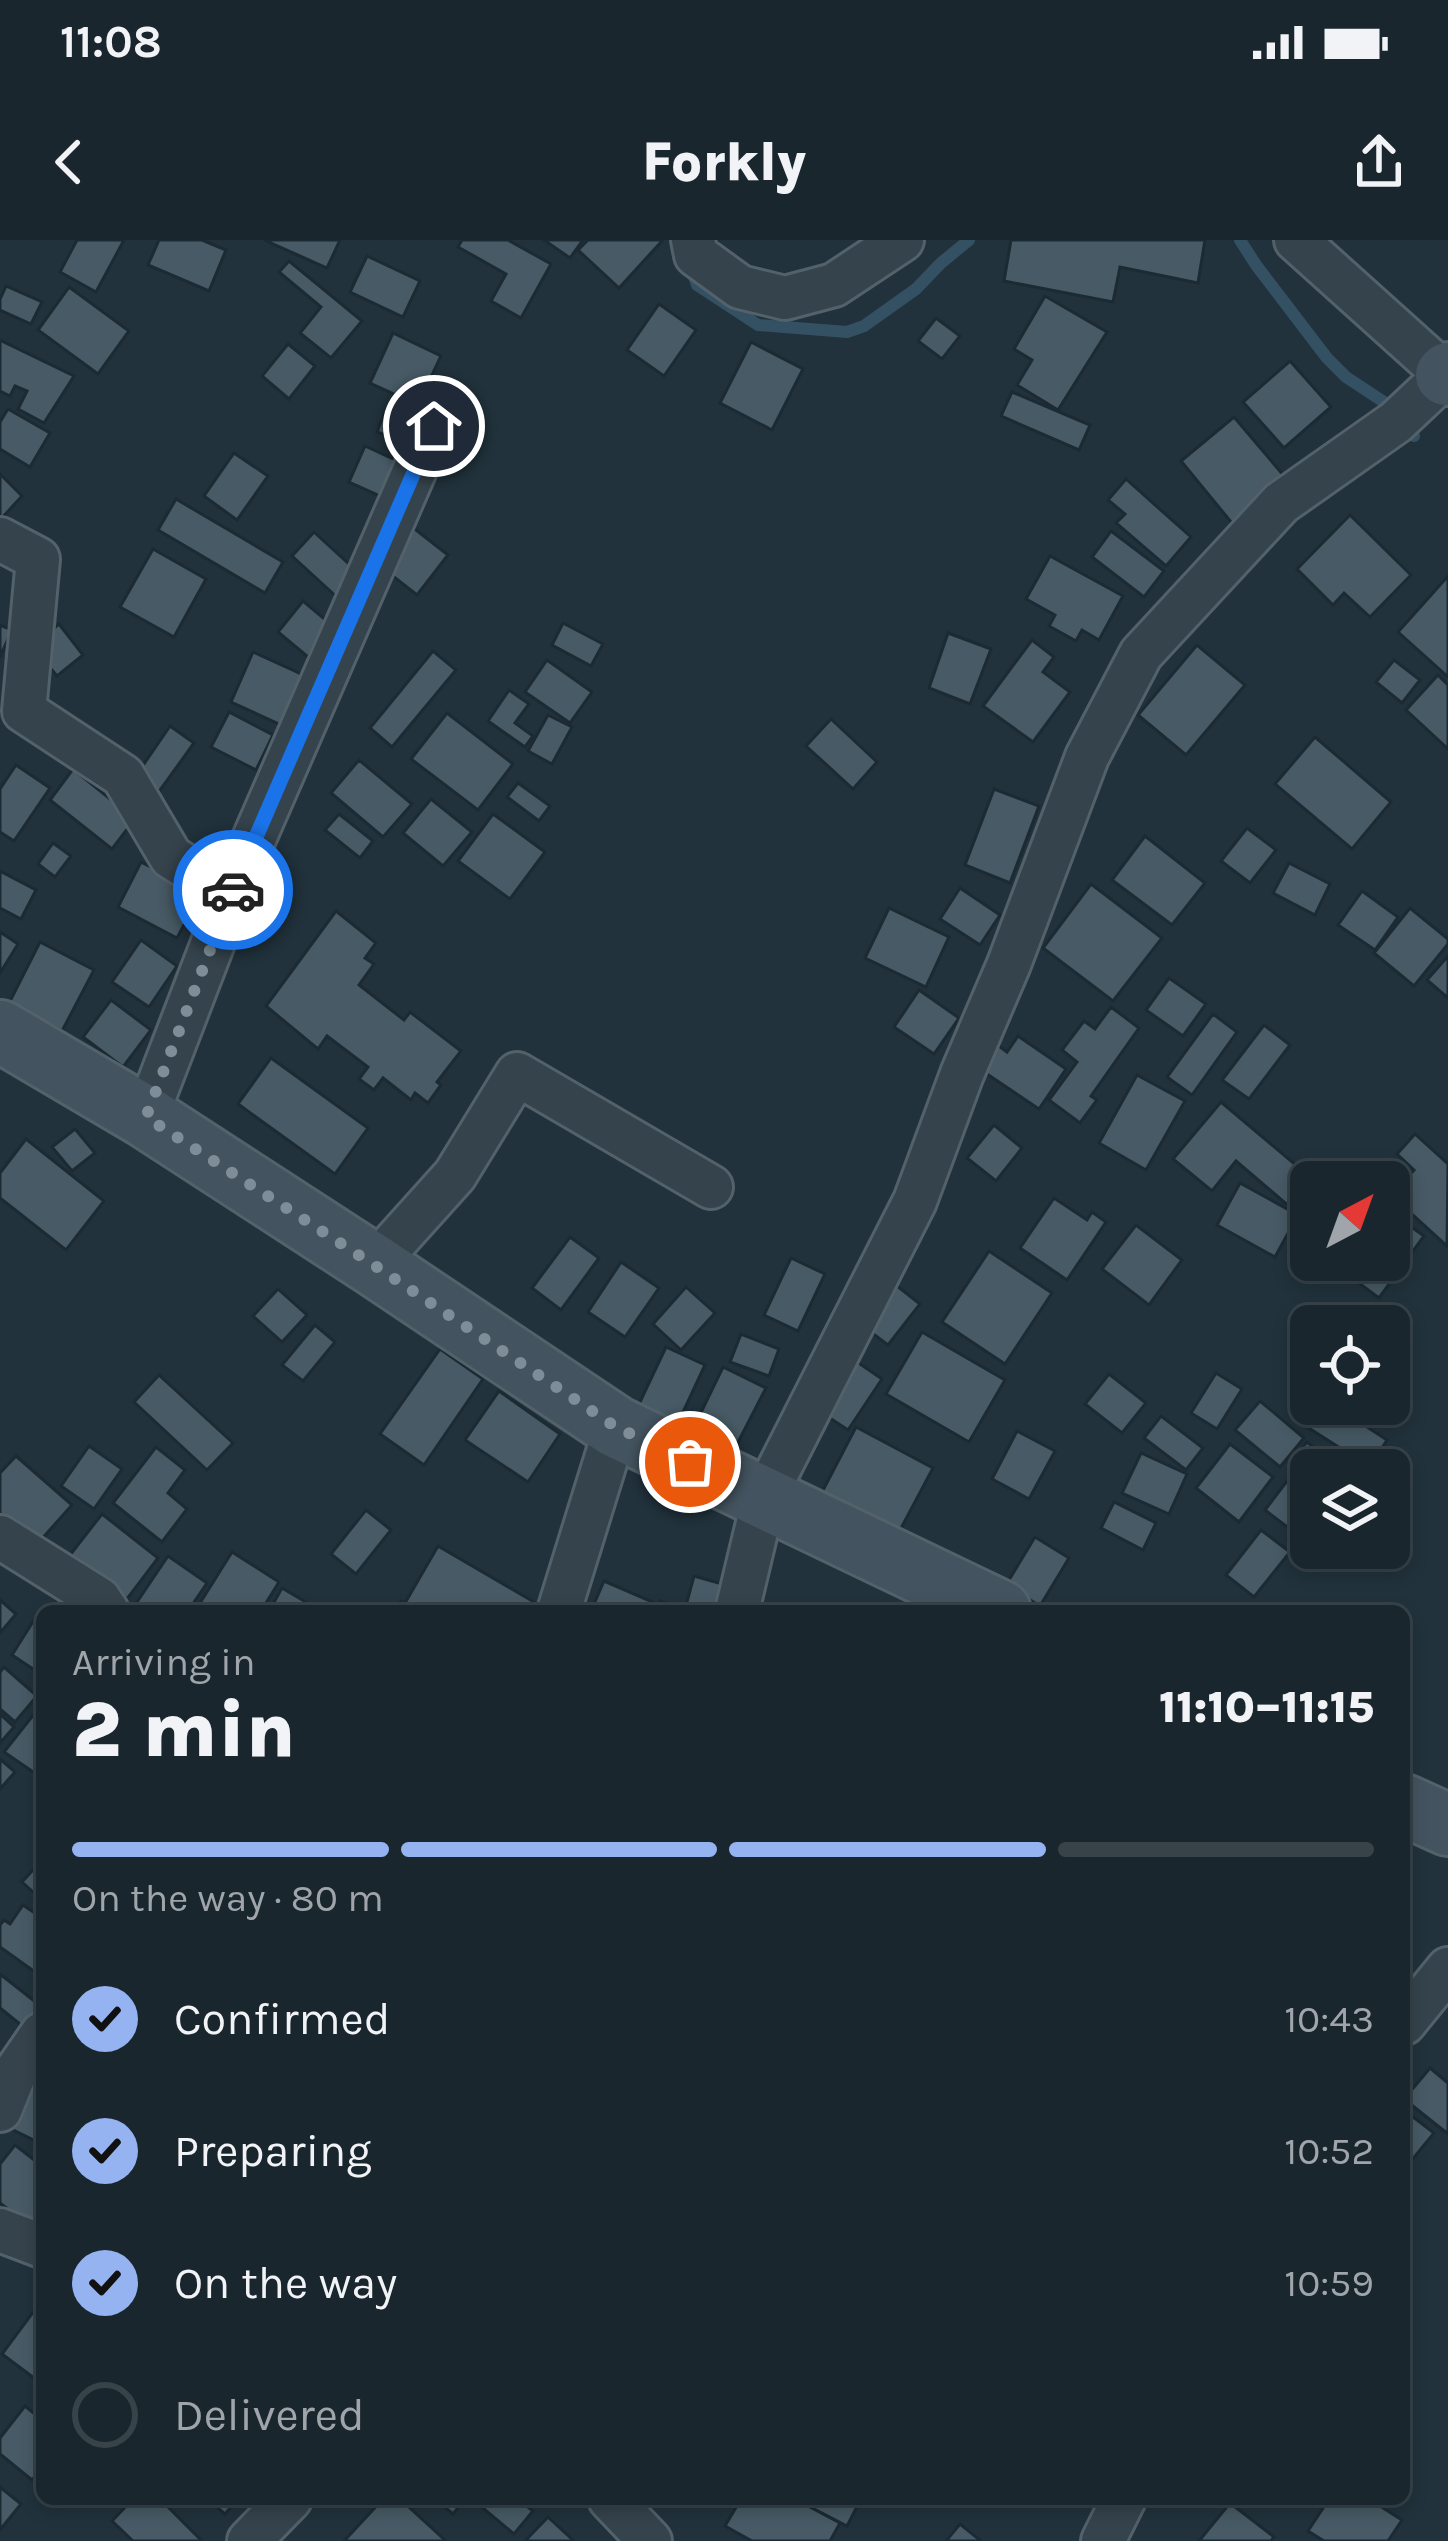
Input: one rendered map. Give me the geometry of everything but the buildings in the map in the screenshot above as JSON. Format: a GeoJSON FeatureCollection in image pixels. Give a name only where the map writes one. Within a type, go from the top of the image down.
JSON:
{"type":"FeatureCollection","features":[{"type":"Feature","properties":{"kind":"main road"},"geometry":{"type":"LineString","coordinates":[[0,1031],[146,1117],[616,1427],[987,1605]]}},
{"type":"Feature","properties":{"kind":"main road"},"geometry":{"type":"LineString","coordinates":[[1410,1807],[1448,1826]]}},
{"type":"Feature","properties":{"kind":"street"},"geometry":{"type":"LineString","coordinates":[[692,240],[696,255],[740,287],[785,298],[834,285],[902,240]]}},
{"type":"Feature","properties":{"kind":"street"},"geometry":{"type":"LineString","coordinates":[[738,1605],[764,1498],[915,1202],[1087,757],[1141,654],[1281,503],[1396,422],[1447,374],[1296,240]]}},
{"type":"Feature","properties":{"kind":"street"},"geometry":{"type":"LineString","coordinates":[[146,1117],[231,895],[434,426]]}},
{"type":"Feature","properties":{"kind":"street"},"geometry":{"type":"LineString","coordinates":[[0,539],[38,560],[24,711],[123,776],[171,857],[231,895]]}},
{"type":"Feature","properties":{"kind":"street"},"geometry":{"type":"LineString","coordinates":[[374,1265],[455,1175],[517,1074],[711,1186]]}},
{"type":"Feature","properties":{"kind":"street"},"geometry":{"type":"LineString","coordinates":[[561,1605],[616,1427]]}},
{"type":"Feature","properties":{"kind":"street"},"geometry":{"type":"LineString","coordinates":[[0,1538],[103,1605]]}},
{"type":"Feature","properties":{"kind":"street"},"geometry":{"type":"LineString","coordinates":[[1410,2016],[1448,1969]]}},
{"type":"Feature","properties":{"kind":"street"},"geometry":{"type":"LineString","coordinates":[[0,2110],[15,2074],[36,2043]]}},
{"type":"Feature","properties":{"kind":"street"},"geometry":{"type":"LineString","coordinates":[[0,2230],[36,2244]]}},
{"type":"Feature","properties":{"kind":"street"},"geometry":{"type":"LineString","coordinates":[[249,2541],[284,2505]]}},
{"type":"Feature","properties":{"kind":"street"},"geometry":{"type":"LineString","coordinates":[[616,2505],[650,2541]]}},
{"type":"Feature","properties":{"kind":"street"},"geometry":{"type":"LineString","coordinates":[[1103,2541],[1121,2505]]}},
{"type":"Feature","properties":{"kind":"waterway"},"geometry":{"type":"LineString","coordinates":[[692,270],[697,285],[758,325],[847,332],[864,326],[916,289],[969,240]]}},
{"type":"Feature","properties":{"kind":"waterway"},"geometry":{"type":"LineString","coordinates":[[1240,240],[1327,358],[1390,406],[1414,436]]}},
{"type":"Feature","properties":{"kind":"way so far"},"geometry":{"type":"LineString","coordinates":[[233,890],[146,1117],[616,1427],[690,1462]]}},
{"type":"Feature","properties":{"kind":"route"},"geometry":{"type":"LineString","coordinates":[[233,890],[434,426]]}}]}
